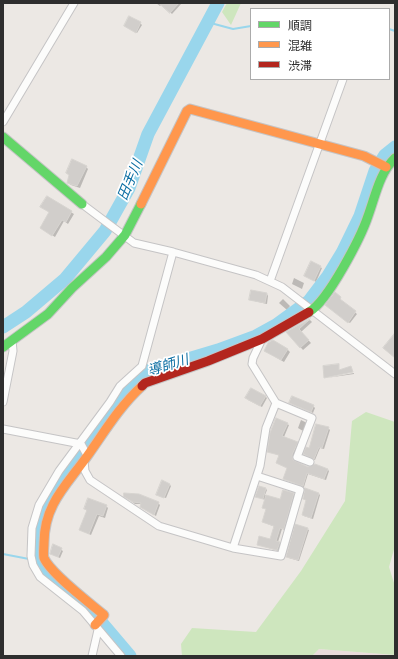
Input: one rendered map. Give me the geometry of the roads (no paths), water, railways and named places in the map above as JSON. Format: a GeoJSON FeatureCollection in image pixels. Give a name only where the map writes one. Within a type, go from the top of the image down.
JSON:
{"type":"FeatureCollection","features":[{"type":"Feature","properties":{"kind":"street"},"geometry":{"type":"LineString","coordinates":[[3,122],[74,3]]}},
{"type":"Feature","properties":{"kind":"street"},"geometry":{"type":"LineString","coordinates":[[270,281],[343,80]]}},
{"type":"Feature","properties":{"kind":"street"},"geometry":{"type":"LineString","coordinates":[[3,347],[48,314],[72,288],[106,257],[125,235],[187,112],[190,109],[372,158],[386,167]]}},
{"type":"Feature","properties":{"kind":"street"},"geometry":{"type":"LineString","coordinates":[[3,137],[82,204],[134,243],[256,275],[270,281],[299,300],[395,374]]}},
{"type":"Feature","properties":{"kind":"street"},"geometry":{"type":"LineString","coordinates":[[92,656],[97,627],[104,615],[57,574],[44,558],[44,532],[50,509],[61,489],[126,401],[145,383],[262,339],[312,310],[332,285],[350,256],[368,217],[378,183],[386,167],[395,158]]}},
{"type":"Feature","properties":{"kind":"street"},"geometry":{"type":"LineString","coordinates":[[121,656],[74,602],[50,587],[40,577],[33,565],[31,556],[32,528],[39,505],[79,444],[120,386],[142,366],[173,252]]}},
{"type":"Feature","properties":{"kind":"street"},"geometry":{"type":"LineString","coordinates":[[262,339],[253,358],[252,364],[276,403],[312,418],[297,457],[310,462]]}},
{"type":"Feature","properties":{"kind":"street"},"geometry":{"type":"LineString","coordinates":[[3,402],[13,351],[12,340]]}},
{"type":"Feature","properties":{"kind":"street"},"geometry":{"type":"LineString","coordinates":[[233,548],[257,476],[264,438],[276,403]]}},
{"type":"Feature","properties":{"kind":"street"},"geometry":{"type":"LineString","coordinates":[[3,429],[79,444]]}},
{"type":"Feature","properties":{"kind":"street"},"geometry":{"type":"LineString","coordinates":[[79,444],[85,458],[84,471],[90,480],[146,519],[173,531],[233,548],[281,556],[300,490],[257,476]]}},
{"type":"Feature","properties":{"kind":"waterway","name":"田手川"},"geometry":{"type":"LineString","coordinates":[[3,327],[26,312],[65,279],[105,231],[129,188],[148,134],[218,3]]}},
{"type":"Feature","properties":{"kind":"waterway"},"geometry":{"type":"LineString","coordinates":[[207,22],[233,29],[250,26]]}},
{"type":"Feature","properties":{"kind":"waterway"},"geometry":{"type":"LineString","coordinates":[[390,29],[395,31]]}},
{"type":"Feature","properties":{"kind":"waterway","name":"導師川"},"geometry":{"type":"LineString","coordinates":[[130,656],[91,610],[73,592],[50,575],[39,561],[35,535],[42,510],[79,452],[124,389],[138,374],[218,350],[256,336],[276,325],[309,301],[328,276],[342,253],[360,216],[375,171],[385,155],[395,147]]}},
{"type":"Feature","properties":{"kind":"waterway"},"geometry":{"type":"LineString","coordinates":[[3,554],[29,559]]}},
{"type":"Feature","properties":{"kind":"waterway","name":"導師川"},"geometry":{"type":"LineString","coordinates":[[34,560],[39,561]]}}]}
